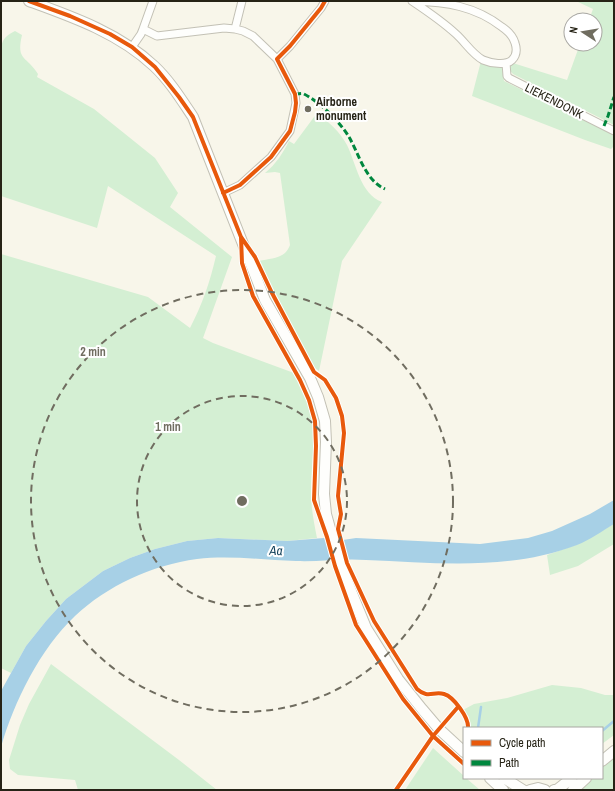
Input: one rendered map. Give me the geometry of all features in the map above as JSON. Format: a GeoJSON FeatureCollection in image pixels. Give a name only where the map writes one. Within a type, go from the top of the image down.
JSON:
{"type":"FeatureCollection","features":[{"type":"Feature","properties":{"kind":"main road"},"geometry":{"type":"LineString","coordinates":[[29,1],[70,16],[110,34],[132,47],[155,67],[193,117],[265,300],[310,378],[318,397],[325,421],[326,442],[324,500],[326,514],[334,538],[340,564],[366,628],[398,679],[439,729],[463,751]]}},
{"type":"Feature","properties":{"kind":"main road"},"geometry":{"type":"LineString","coordinates":[[603,760],[614,751]]}},
{"type":"Feature","properties":{"kind":"main road"},"geometry":{"type":"LineString","coordinates":[[491,779],[503,790]]}},
{"type":"Feature","properties":{"kind":"main road"},"geometry":{"type":"LineString","coordinates":[[506,779],[523,790]]}},
{"type":"Feature","properties":{"kind":"main road"},"geometry":{"type":"LineString","coordinates":[[554,790],[571,779]]}},
{"type":"Feature","properties":{"kind":"main road"},"geometry":{"type":"LineString","coordinates":[[573,790],[585,779]]}},
{"type":"Feature","properties":{"kind":"main road"},"geometry":{"type":"LineString","coordinates":[[530,790],[538,788],[545,790]]}},
{"type":"Feature","properties":{"kind":"street"},"geometry":{"type":"LineString","coordinates":[[132,47],[141,34],[153,1]]}},
{"type":"Feature","properties":{"kind":"street"},"geometry":{"type":"LineString","coordinates":[[235,28],[242,1]]}},
{"type":"Feature","properties":{"kind":"street"},"geometry":{"type":"LineString","coordinates":[[277,58],[290,46],[325,1]]}},
{"type":"Feature","properties":{"kind":"street"},"geometry":{"type":"LineString","coordinates":[[412,1],[436,2],[468,8],[494,20],[510,33],[515,41],[515,55],[510,62],[506,63],[496,63],[483,60],[476,56],[457,34],[412,1]]}},
{"type":"Feature","properties":{"kind":"street"},"geometry":{"type":"LineString","coordinates":[[143,28],[157,36],[224,28],[235,28],[244,31],[253,36],[277,58],[295,94],[296,107],[290,131],[271,157],[240,185],[223,193]]}},
{"type":"Feature","properties":{"kind":"street","name":"LIEKENDONK"},"geometry":{"type":"LineString","coordinates":[[506,63],[507,76],[510,78],[614,131]]}},
{"type":"Feature","properties":{"kind":"green space"},"geometry":{"type":"Polygon","coordinates":[[[576,1],[614,1],[614,125],[513,74],[508,68],[511,63],[516,64],[567,80],[577,52],[603,52],[603,12],[592,12],[593,9],[576,1]]]}},
{"type":"Feature","properties":{"kind":"green space"},"geometry":{"type":"Polygon","coordinates":[[[15,31],[22,35],[20,43],[21,54],[34,68],[38,74],[37,77],[94,109],[155,158],[178,193],[170,207],[232,257],[203,338],[294,373],[309,402],[314,421],[311,498],[317,538],[287,541],[218,538],[187,541],[155,549],[130,558],[103,571],[66,599],[26,646],[11,673],[1,668],[1,254],[148,297],[190,328],[205,293],[216,256],[108,186],[97,228],[1,196],[1,47],[6,37],[15,31]]]}},
{"type":"Feature","properties":{"kind":"green space"},"geometry":{"type":"Polygon","coordinates":[[[481,61],[487,65],[502,67],[504,81],[614,135],[614,146],[611,149],[585,140],[472,96],[481,61]]]}},
{"type":"Feature","properties":{"kind":"green space"},"geometry":{"type":"Polygon","coordinates":[[[317,113],[341,136],[347,145],[364,185],[375,198],[382,202],[342,261],[319,371],[315,368],[278,306],[259,261],[278,257],[288,250],[290,245],[280,173],[265,173],[279,158],[289,141],[294,144],[317,113]]]}},
{"type":"Feature","properties":{"kind":"green space"},"geometry":{"type":"Polygon","coordinates":[[[614,524],[614,544],[578,566],[550,575],[547,555],[578,544],[614,524]]]}},
{"type":"Feature","properties":{"kind":"green space"},"geometry":{"type":"Polygon","coordinates":[[[51,664],[217,790],[78,790],[75,780],[18,775],[10,769],[9,760],[20,725],[29,704],[51,664]]]}},
{"type":"Feature","properties":{"kind":"green space"},"geometry":{"type":"Polygon","coordinates":[[[552,685],[581,688],[605,695],[614,695],[614,735],[603,743],[603,727],[470,727],[469,717],[463,710],[474,704],[507,698],[552,685]]]}},
{"type":"Feature","properties":{"kind":"green space"},"geometry":{"type":"Polygon","coordinates":[[[433,748],[463,775],[463,779],[467,779],[480,790],[405,790],[433,748]]]}},
{"type":"Feature","properties":{"kind":"green space"},"geometry":{"type":"Polygon","coordinates":[[[614,757],[614,790],[578,790],[590,779],[603,779],[603,766],[614,757]]]}},
{"type":"Feature","properties":{"kind":"water","name":"Aa"},"geometry":{"type":"Polygon","coordinates":[[[614,500],[614,524],[577,545],[525,559],[473,563],[420,563],[357,560],[305,561],[209,558],[163,566],[131,578],[101,595],[88,605],[62,629],[50,644],[21,694],[6,730],[1,747],[1,691],[26,646],[66,599],[103,571],[130,558],[155,549],[187,541],[218,538],[287,541],[324,538],[343,540],[356,538],[480,544],[528,538],[552,531],[590,514],[614,500]]]}},
{"type":"Feature","properties":{"kind":"waterway"},"geometry":{"type":"LineString","coordinates":[[478,727],[481,707]]}},
{"type":"Feature","properties":{"kind":"waterway"},"geometry":{"type":"LineString","coordinates":[[603,730],[614,721]]}},
{"type":"Feature","properties":{"kind":"marked path"},"geometry":{"type":"LineString","coordinates":[[295,94],[303,94],[310,98],[323,107],[335,119],[349,137],[367,173],[378,185],[385,189]]}},
{"type":"Feature","properties":{"kind":"marked path"},"geometry":{"type":"LineString","coordinates":[[604,126],[614,97]]}},
{"type":"Feature","properties":{"kind":"cycle path"},"geometry":{"type":"LineString","coordinates":[[29,1],[70,16],[110,34],[132,47],[155,67],[193,117],[241,237],[255,257],[272,293],[314,372],[325,380],[336,398],[342,416],[344,433],[338,496],[341,514],[338,529],[347,563],[374,621],[417,689],[424,694],[440,693],[448,696],[460,708],[466,719],[468,727]]}},
{"type":"Feature","properties":{"kind":"cycle path"},"geometry":{"type":"LineString","coordinates":[[223,193],[240,185],[271,157],[290,131],[295,112],[295,94],[277,59],[290,46],[325,1]]}},
{"type":"Feature","properties":{"kind":"cycle path"},"geometry":{"type":"LineString","coordinates":[[241,237],[242,263],[253,296],[300,380],[309,400],[315,421],[316,446],[314,500],[356,625],[403,699],[433,736],[463,763]]}},
{"type":"Feature","properties":{"kind":"cycle path"},"geometry":{"type":"LineString","coordinates":[[396,790],[433,736],[458,707]]}},
{"type":"Feature","properties":{"kind":"place","name":"Airborne monument"},"geometry":{"type":"Point","coordinates":[308,109]}}]}
